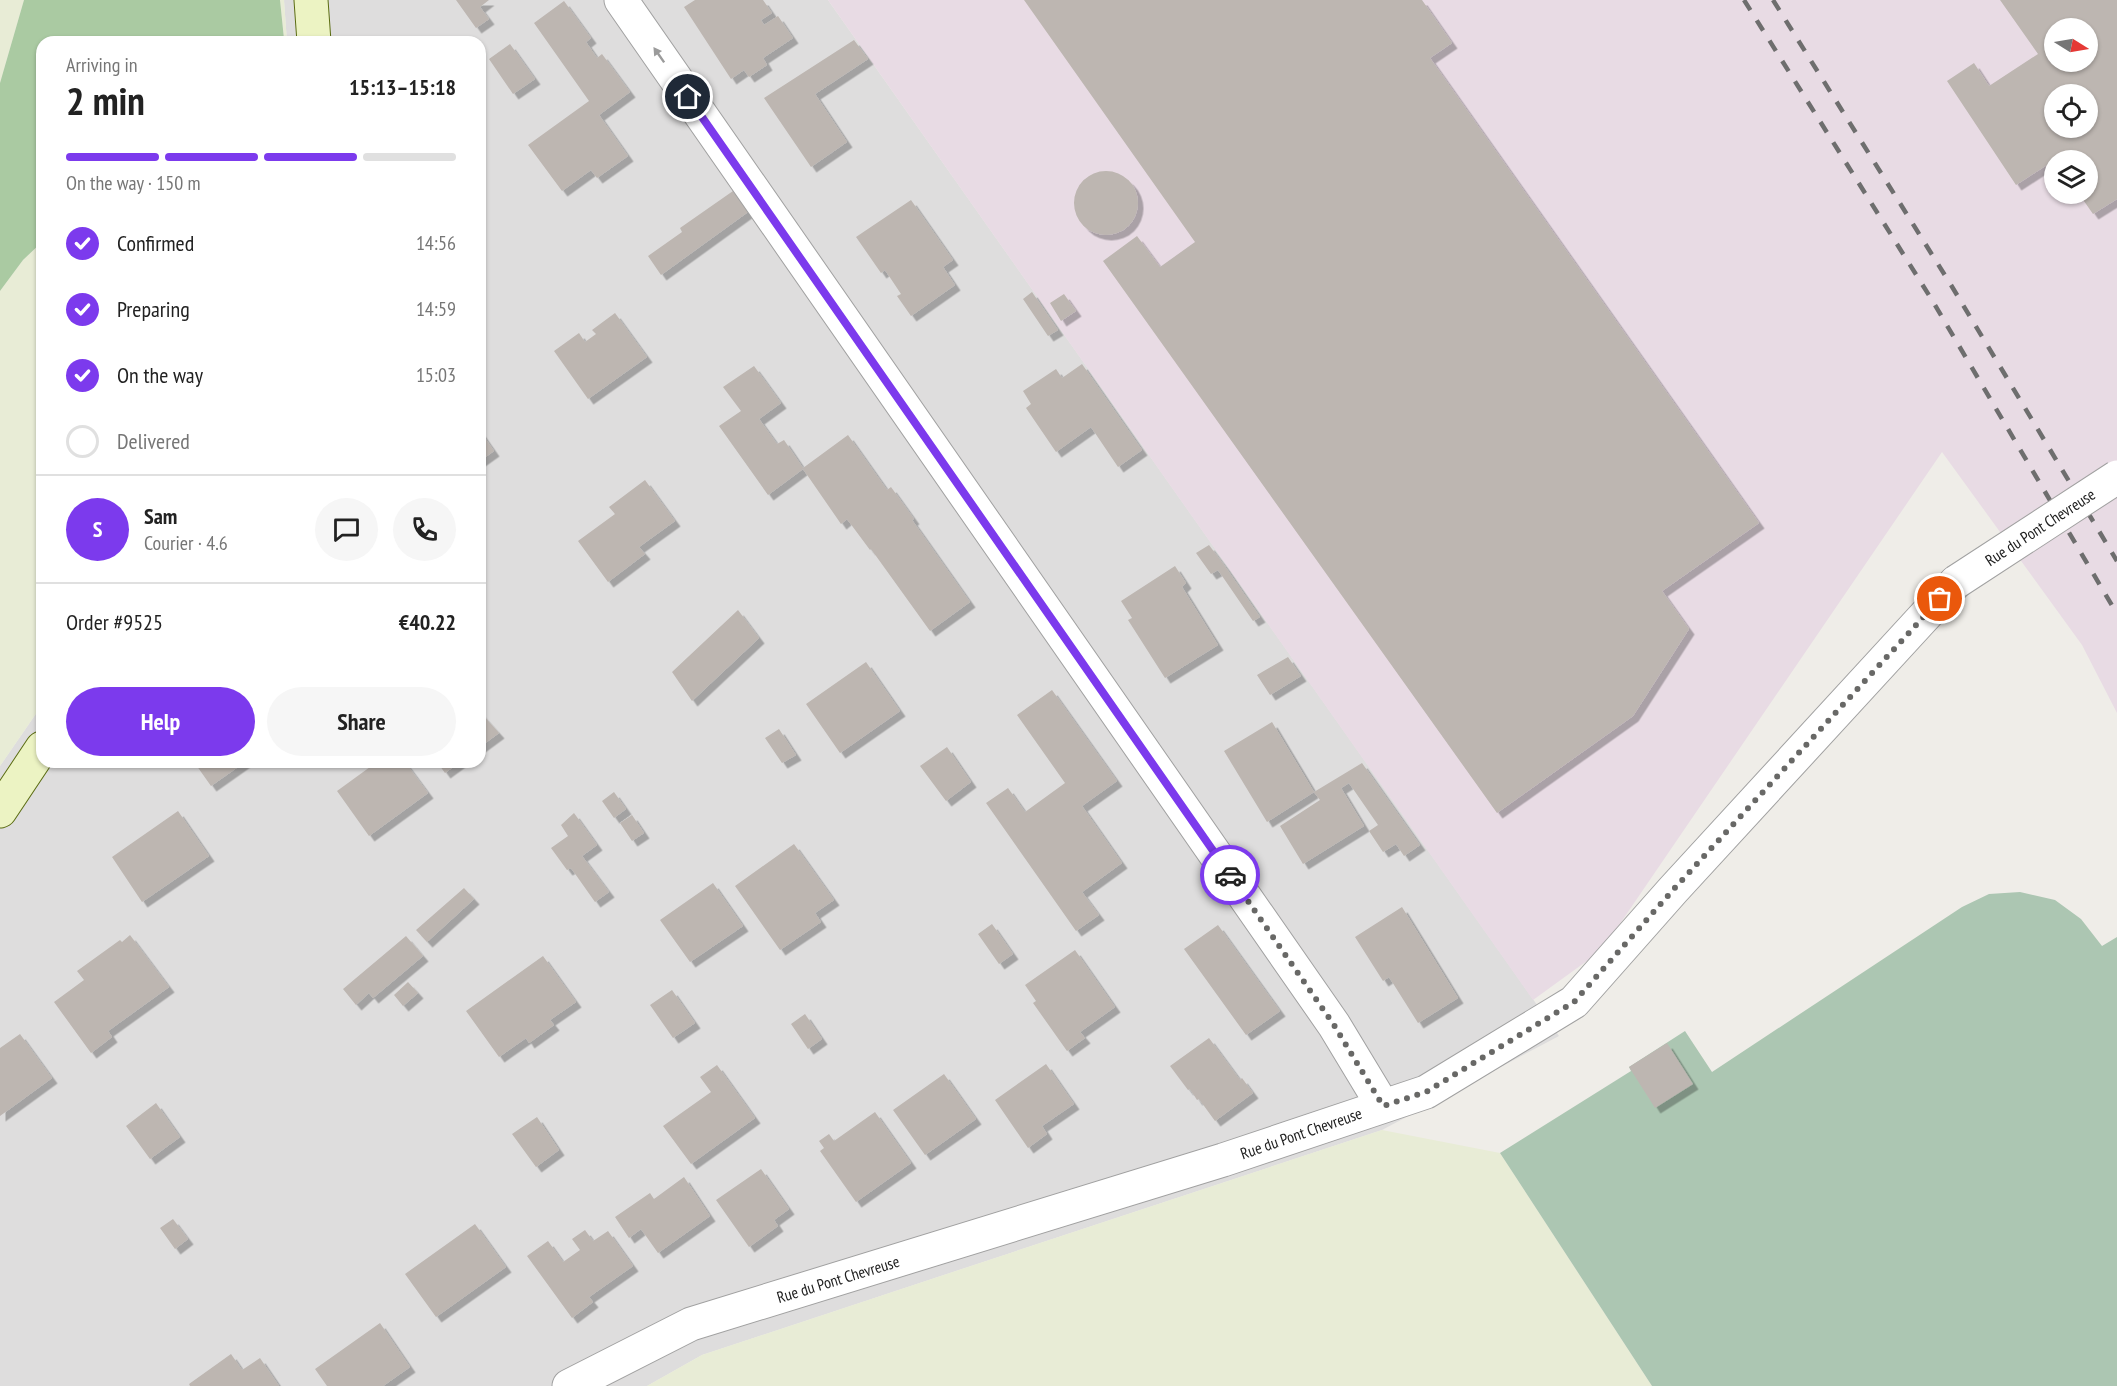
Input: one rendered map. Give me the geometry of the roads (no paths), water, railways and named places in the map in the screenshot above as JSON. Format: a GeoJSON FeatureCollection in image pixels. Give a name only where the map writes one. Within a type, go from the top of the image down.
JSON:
{"type":"FeatureCollection","features":[{"type":"Feature","properties":{"kind":"street"},"geometry":{"type":"LineString","coordinates":[[311,0],[314,36]]}},
{"type":"Feature","properties":{"kind":"street"},"geometry":{"type":"LineString","coordinates":[[621,0],[1334,1025],[1383,1106]]}},
{"type":"Feature","properties":{"kind":"street","name":"Rue du Pont Chevreuse"},"geometry":{"type":"LineString","coordinates":[[569,1386],[691,1324],[1211,1164],[1426,1092],[1574,1002],[1673,890],[1956,582],[2117,477]]}},
{"type":"Feature","properties":{"kind":"street"},"geometry":{"type":"LineString","coordinates":[[0,811],[36,757]]}},
{"type":"Feature","properties":{"kind":"railway"},"geometry":{"type":"LineString","coordinates":[[1744,0],[1932,300],[2117,614]]}},
{"type":"Feature","properties":{"kind":"railway"},"geometry":{"type":"LineString","coordinates":[[1773,0],[1951,285],[2117,561]]}}]}
